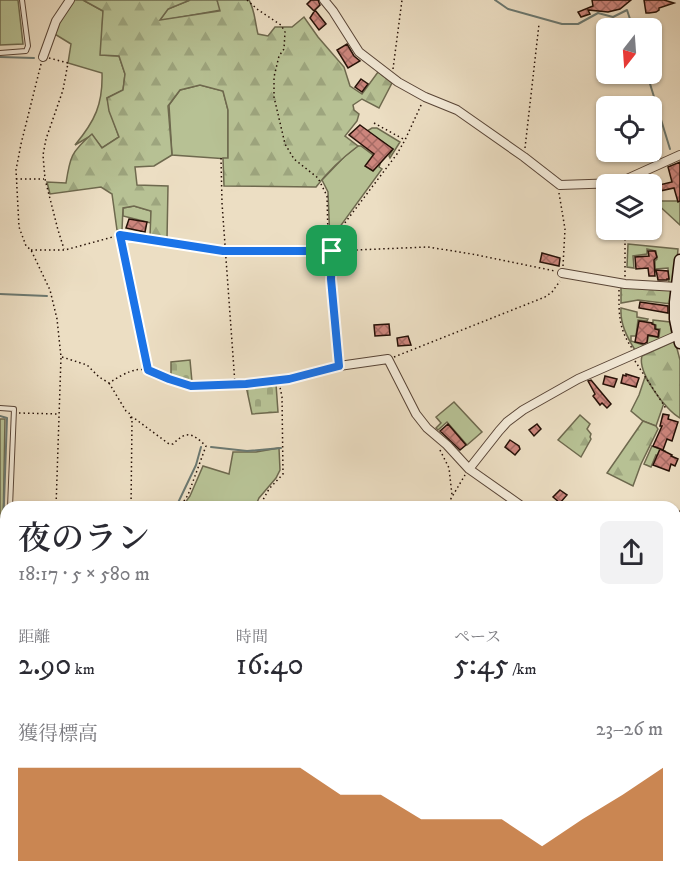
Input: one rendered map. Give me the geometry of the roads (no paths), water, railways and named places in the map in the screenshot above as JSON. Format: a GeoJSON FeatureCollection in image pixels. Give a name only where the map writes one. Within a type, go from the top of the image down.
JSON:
{"type":"FeatureCollection","features":[{"type":"Feature","properties":{"kind":"main road"},"geometry":{"type":"LineString","coordinates":[[679,339],[675,320],[680,260]]}},
{"type":"Feature","properties":{"kind":"street"},"geometry":{"type":"LineString","coordinates":[[43,56],[56,21],[70,0]]}},
{"type":"Feature","properties":{"kind":"street"},"geometry":{"type":"LineString","coordinates":[[324,0],[333,10],[359,52],[398,82],[425,97],[457,110],[560,184],[618,183],[680,155]]}},
{"type":"Feature","properties":{"kind":"street"},"geometry":{"type":"LineString","coordinates":[[564,273],[622,283],[678,287]]}},
{"type":"Feature","properties":{"kind":"street"},"geometry":{"type":"LineString","coordinates":[[469,469],[507,422],[523,410],[578,379],[634,354],[679,339]]}},
{"type":"Feature","properties":{"kind":"street"},"geometry":{"type":"LineString","coordinates":[[246,384],[289,379],[339,366],[388,359],[416,414],[427,428],[447,444],[469,469],[515,501]]}},
{"type":"Feature","properties":{"kind":"lane"},"geometry":{"type":"LineString","coordinates":[[0,53],[26,51],[28,46],[22,0]]}},
{"type":"Feature","properties":{"kind":"lane"},"geometry":{"type":"LineString","coordinates":[[0,408],[14,409],[10,501]]}},
{"type":"Feature","properties":{"kind":"waterway"},"geometry":{"type":"LineString","coordinates":[[495,0],[508,9],[562,24],[578,24],[598,13],[613,17],[627,10],[630,18]]}},
{"type":"Feature","properties":{"kind":"waterway"},"geometry":{"type":"LineString","coordinates":[[0,57],[34,58]]}},
{"type":"Feature","properties":{"kind":"waterway"},"geometry":{"type":"LineString","coordinates":[[650,84],[670,149]]}},
{"type":"Feature","properties":{"kind":"waterway"},"geometry":{"type":"LineString","coordinates":[[0,294],[47,296]]}},
{"type":"Feature","properties":{"kind":"waterway"},"geometry":{"type":"LineString","coordinates":[[0,416],[7,418],[4,501]]}},
{"type":"Feature","properties":{"kind":"waterway"},"geometry":{"type":"LineString","coordinates":[[179,501],[196,465],[201,447]]}},
{"type":"Feature","properties":{"kind":"waterway"},"geometry":{"type":"LineString","coordinates":[[211,447],[247,451],[281,448]]}}]}
